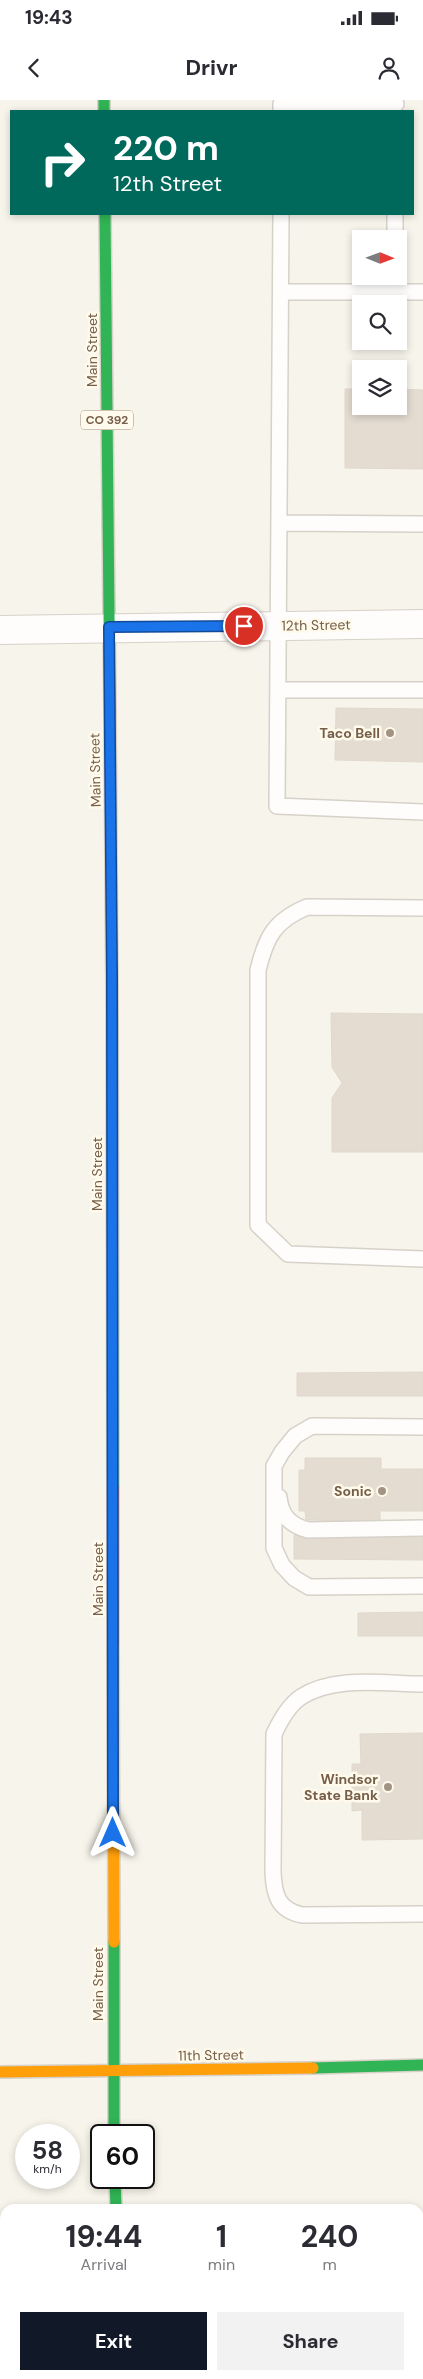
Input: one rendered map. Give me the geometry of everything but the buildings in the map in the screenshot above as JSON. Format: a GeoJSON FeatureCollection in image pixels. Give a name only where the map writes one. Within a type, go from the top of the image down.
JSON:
{"type":"FeatureCollection","features":[{"type":"Feature","properties":{"kind":"main road","name":"Main Street"},"geometry":{"type":"LineString","coordinates":[[106,215],[112,1004],[114,2124]]}},
{"type":"Feature","properties":{"kind":"main road","name":"11th Street"},"geometry":{"type":"LineString","coordinates":[[0,2072],[114,2072],[423,2065]]}},
{"type":"Feature","properties":{"kind":"main road"},"geometry":{"type":"LineString","coordinates":[[115,2189],[116,2204]]}},
{"type":"Feature","properties":{"kind":"street","name":"12th Street"},"geometry":{"type":"LineString","coordinates":[[0,630],[423,624]]}},
{"type":"Feature","properties":{"kind":"lane"},"geometry":{"type":"LineString","coordinates":[[281,110],[281,104],[396,105]]}},
{"type":"Feature","properties":{"kind":"lane"},"geometry":{"type":"LineString","coordinates":[[281,215],[277,806],[423,812]]}},
{"type":"Feature","properties":{"kind":"lane"},"geometry":{"type":"LineString","coordinates":[[395,230],[396,215]]}},
{"type":"Feature","properties":{"kind":"lane"},"geometry":{"type":"LineString","coordinates":[[395,285],[395,292]]}},
{"type":"Feature","properties":{"kind":"lane"},"geometry":{"type":"LineString","coordinates":[[281,292],[423,292]]}},
{"type":"Feature","properties":{"kind":"lane"},"geometry":{"type":"LineString","coordinates":[[279,523],[423,524]]}},
{"type":"Feature","properties":{"kind":"lane"},"geometry":{"type":"LineString","coordinates":[[278,690],[423,690]]}},
{"type":"Feature","properties":{"kind":"lane"},"geometry":{"type":"LineString","coordinates":[[423,908],[307,907],[291,914],[276,925],[264,946],[258,970],[258,1225],[288,1254],[423,1259]]}},
{"type":"Feature","properties":{"kind":"lane"},"geometry":{"type":"LineString","coordinates":[[423,1426],[312,1426],[295,1436],[274,1466],[274,1548],[282,1565],[294,1578],[309,1587],[423,1586]]}},
{"type":"Feature","properties":{"kind":"lane"},"geometry":{"type":"LineString","coordinates":[[274,1466],[280,1507],[285,1517],[296,1527],[308,1530],[423,1528]]}},
{"type":"Feature","properties":{"kind":"lane"},"geometry":{"type":"LineString","coordinates":[[423,1684],[347,1684],[316,1690],[300,1698],[281,1718],[274,1734],[273,1872],[274,1889],[279,1901],[290,1913],[302,1915],[423,1914]]}},
{"type":"Feature","properties":{"kind":"traffic: fast"},"geometry":{"type":"LineString","coordinates":[[104,100],[104,110]]}},
{"type":"Feature","properties":{"kind":"traffic: fast"},"geometry":{"type":"LineString","coordinates":[[105,215],[110,713]]}},
{"type":"Feature","properties":{"kind":"traffic: fast"},"geometry":{"type":"LineString","coordinates":[[112,1003],[113,1488]]}},
{"type":"Feature","properties":{"kind":"traffic: fast"},"geometry":{"type":"LineString","coordinates":[[114,1942],[114,2124]]}},
{"type":"Feature","properties":{"kind":"traffic: fast"},"geometry":{"type":"LineString","coordinates":[[313,2068],[423,2065]]}},
{"type":"Feature","properties":{"kind":"traffic: fast"},"geometry":{"type":"LineString","coordinates":[[115,2189],[116,2204]]}},
{"type":"Feature","properties":{"kind":"traffic: slow"},"geometry":{"type":"LineString","coordinates":[[110,713],[112,1003]]}},
{"type":"Feature","properties":{"kind":"traffic: slow"},"geometry":{"type":"LineString","coordinates":[[113,1643],[114,1942]]}},
{"type":"Feature","properties":{"kind":"traffic: slow"},"geometry":{"type":"LineString","coordinates":[[0,2072],[313,2068]]}},
{"type":"Feature","properties":{"kind":"traffic: jam"},"geometry":{"type":"LineString","coordinates":[[113,1488],[113,1643]]}},
{"type":"Feature","properties":{"kind":"place","name":"Taco Bell"},"geometry":{"type":"Point","coordinates":[390,733]}},
{"type":"Feature","properties":{"kind":"place","name":"Sonic"},"geometry":{"type":"Point","coordinates":[382,1491]}},
{"type":"Feature","properties":{"kind":"place","name":"Windsor State Bank"},"geometry":{"type":"Point","coordinates":[388,1787]}},
{"type":"Feature","properties":{"kind":"route"},"geometry":{"type":"LineString","coordinates":[[113,1833],[112,975],[109,627],[244,626]]}}]}
